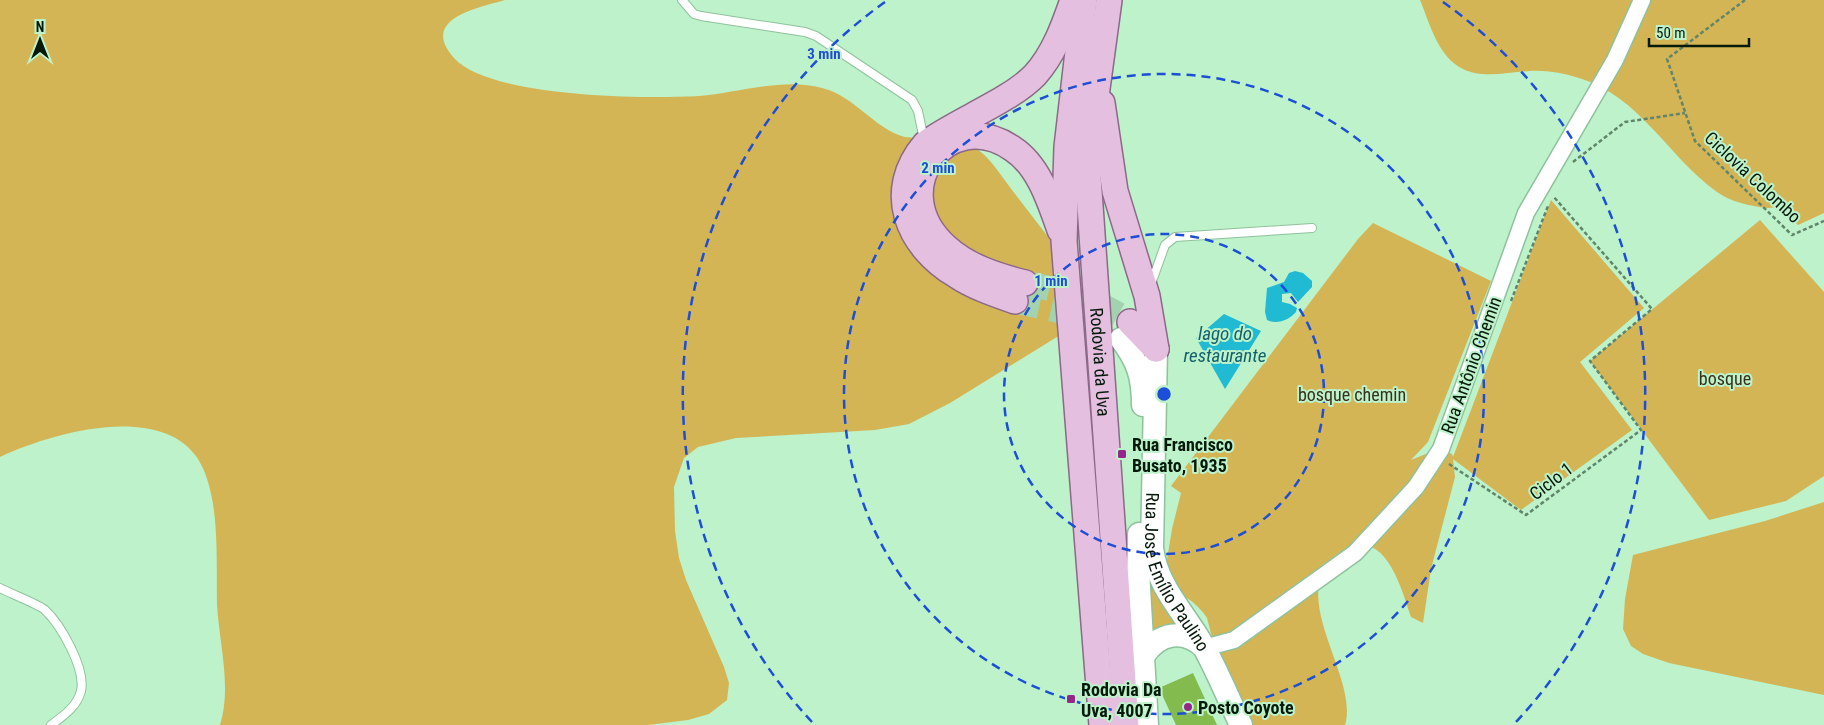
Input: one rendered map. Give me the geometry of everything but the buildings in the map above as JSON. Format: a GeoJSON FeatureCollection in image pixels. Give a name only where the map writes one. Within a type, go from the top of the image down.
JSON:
{"type":"FeatureCollection","features":[{"type":"Feature","properties":{"kind":"main road"},"geometry":{"type":"LineString","coordinates":[[1064,242],[1040,182],[1014,149],[996,141],[979,137],[960,138],[941,148],[927,163],[920,186],[922,208],[932,230],[946,247],[1020,292],[984,290],[954,275],[930,255],[915,236],[904,209],[904,183],[915,156],[924,144],[1010,93],[1035,75],[1059,38],[1073,0]]}},
{"type":"Feature","properties":{"kind":"main road","name":"Rodovia da Uva"},"geometry":{"type":"LineString","coordinates":[[1084,0],[1067,147],[1064,242],[1102,725]]}},
{"type":"Feature","properties":{"kind":"main road","name":"Rodovia da Uva"},"geometry":{"type":"LineString","coordinates":[[1109,0],[1099,83],[1089,133],[1087,162],[1126,725]]}},
{"type":"Feature","properties":{"kind":"main road"},"geometry":{"type":"LineString","coordinates":[[1099,83],[1115,191],[1147,296],[1156,349]]}},
{"type":"Feature","properties":{"kind":"main road"},"geometry":{"type":"LineString","coordinates":[[1125,330],[1156,349]]}},
{"type":"Feature","properties":{"kind":"street","name":"Rua Antônio Chemin"},"geometry":{"type":"LineString","coordinates":[[1204,648],[1234,640],[1355,552],[1416,487],[1441,449],[1526,213],[1615,60],[1642,0]]}},
{"type":"Feature","properties":{"kind":"street","name":"Rua José Emílio Paulino"},"geometry":{"type":"LineString","coordinates":[[1125,330],[1140,371],[1143,394],[1138,571],[1147,725]]}},
{"type":"Feature","properties":{"kind":"street","name":"Rua José Emílio Paulino"},"geometry":{"type":"LineString","coordinates":[[1156,349],[1152,548],[1154,564],[1161,581],[1204,648],[1241,725]]}},
{"type":"Feature","properties":{"kind":"street"},"geometry":{"type":"LineString","coordinates":[[1144,656],[1151,645],[1160,638],[1172,635],[1184,635],[1195,640],[1204,648]]}},
{"type":"Feature","properties":{"kind":"lane"},"geometry":{"type":"LineString","coordinates":[[682,0],[694,14],[701,16],[798,30],[816,36],[912,100],[918,111],[924,144]]}},
{"type":"Feature","properties":{"kind":"lane"},"geometry":{"type":"LineString","coordinates":[[1147,296],[1164,245],[1175,237],[1312,228]]}},
{"type":"Feature","properties":{"kind":"lane"},"geometry":{"type":"LineString","coordinates":[[0,588],[43,608],[64,633],[77,663],[81,691],[70,712],[51,725]]}},
{"type":"Feature","properties":{"kind":"path","name":"Ciclovia Colombo"},"geometry":{"type":"LineString","coordinates":[[1745,0],[1667,59],[1695,141],[1792,235],[1824,221]]}},
{"type":"Feature","properties":{"kind":"path"},"geometry":{"type":"LineString","coordinates":[[1558,156],[1570,164],[1625,122],[1685,113]]}},
{"type":"Feature","properties":{"kind":"path","name":"Ciclo 1"},"geometry":{"type":"LineString","coordinates":[[1452,455],[1448,464],[1526,515],[1641,430],[1590,361],[1652,309],[1552,195],[1509,306]]}},
{"type":"Feature","properties":{"kind":"green space"},"geometry":{"type":"Polygon","coordinates":[[[0,0],[505,0],[480,7],[456,17],[447,25],[443,34],[445,45],[454,58],[473,71],[500,81],[570,93],[644,97],[699,96],[792,84],[822,88],[845,98],[894,133],[905,137],[951,139],[971,146],[987,157],[1081,280],[1085,289],[1087,306],[1076,323],[1065,332],[950,403],[909,424],[875,430],[736,438],[698,447],[684,458],[674,487],[675,531],[679,558],[686,580],[724,667],[729,683],[727,700],[709,714],[688,720],[648,725],[220,725],[225,696],[225,680],[217,604],[216,530],[211,491],[198,459],[181,441],[158,431],[132,427],[74,432],[46,439],[0,457],[0,0]]]}},
{"type":"Feature","properties":{"kind":"green space"},"geometry":{"type":"Polygon","coordinates":[[[1420,0],[1824,0],[1824,213],[1798,225],[1781,209],[1747,205],[1722,195],[1699,178],[1637,113],[1620,99],[1601,87],[1579,78],[1543,71],[1479,74],[1463,69],[1454,64],[1441,48],[1431,29],[1420,0]]]}},
{"type":"Feature","properties":{"kind":"green space","name":"bosque chemin"},"geometry":{"type":"Polygon","coordinates":[[[1551,200],[1644,308],[1580,362],[1632,430],[1521,510],[1453,459],[1455,477],[1431,569],[1423,623],[1411,617],[1396,576],[1389,563],[1380,553],[1369,546],[1356,546],[1341,552],[1325,569],[1318,589],[1320,611],[1347,705],[1345,725],[1235,725],[1207,618],[1203,612],[1182,594],[1163,584],[1172,529],[1181,493],[1171,486],[1358,239],[1373,223],[1491,281],[1428,442],[1411,460],[1438,449],[1452,454],[1453,457],[1551,200]]]}},
{"type":"Feature","properties":{"kind":"green space","name":"bosque"},"geometry":{"type":"Polygon","coordinates":[[[1760,220],[1824,292],[1824,476],[1786,501],[1709,520],[1590,361],[1760,220]]]}},
{"type":"Feature","properties":{"kind":"green space"},"geometry":{"type":"Polygon","coordinates":[[[1824,502],[1824,695],[1669,663],[1643,654],[1631,646],[1623,629],[1625,599],[1633,555],[1765,521],[1824,502]]]}},
{"type":"Feature","properties":{"kind":"green space"},"geometry":{"type":"Polygon","coordinates":[[[1148,577],[1182,624],[1148,634],[1148,577]]]}},
{"type":"Feature","properties":{"kind":"water"},"geometry":{"type":"Polygon","coordinates":[[[1295,271],[1303,273],[1312,281],[1312,287],[1298,302],[1291,293],[1282,294],[1282,302],[1297,308],[1296,312],[1283,321],[1267,320],[1265,312],[1267,288],[1284,282],[1289,273],[1295,271]]]}},
{"type":"Feature","properties":{"kind":"water","name":"lago do restaurante"},"geometry":{"type":"Polygon","coordinates":[[[1224,314],[1261,331],[1225,389],[1196,338],[1224,314]]]}},
{"type":"Feature","properties":{"kind":"tunnel"},"geometry":{"type":"LineString","coordinates":[[1025,283],[1092,301],[1130,322]]}},
{"type":"Feature","properties":{"kind":"tunnel"},"geometry":{"type":"LineString","coordinates":[[1015,301],[1057,310],[1084,319],[1097,324],[1121,339]]}},
{"type":"Feature","properties":{"kind":"place","name":"Rua Francisco Busato, 1935"},"geometry":{"type":"Point","coordinates":[1122,454]}},
{"type":"Feature","properties":{"kind":"place","name":"Rodovia Da Uva, 4007"},"geometry":{"type":"Point","coordinates":[1071,699]}},
{"type":"Feature","properties":{"kind":"place","name":"Posto Coyote"},"geometry":{"type":"Point","coordinates":[1188,707]}}]}
